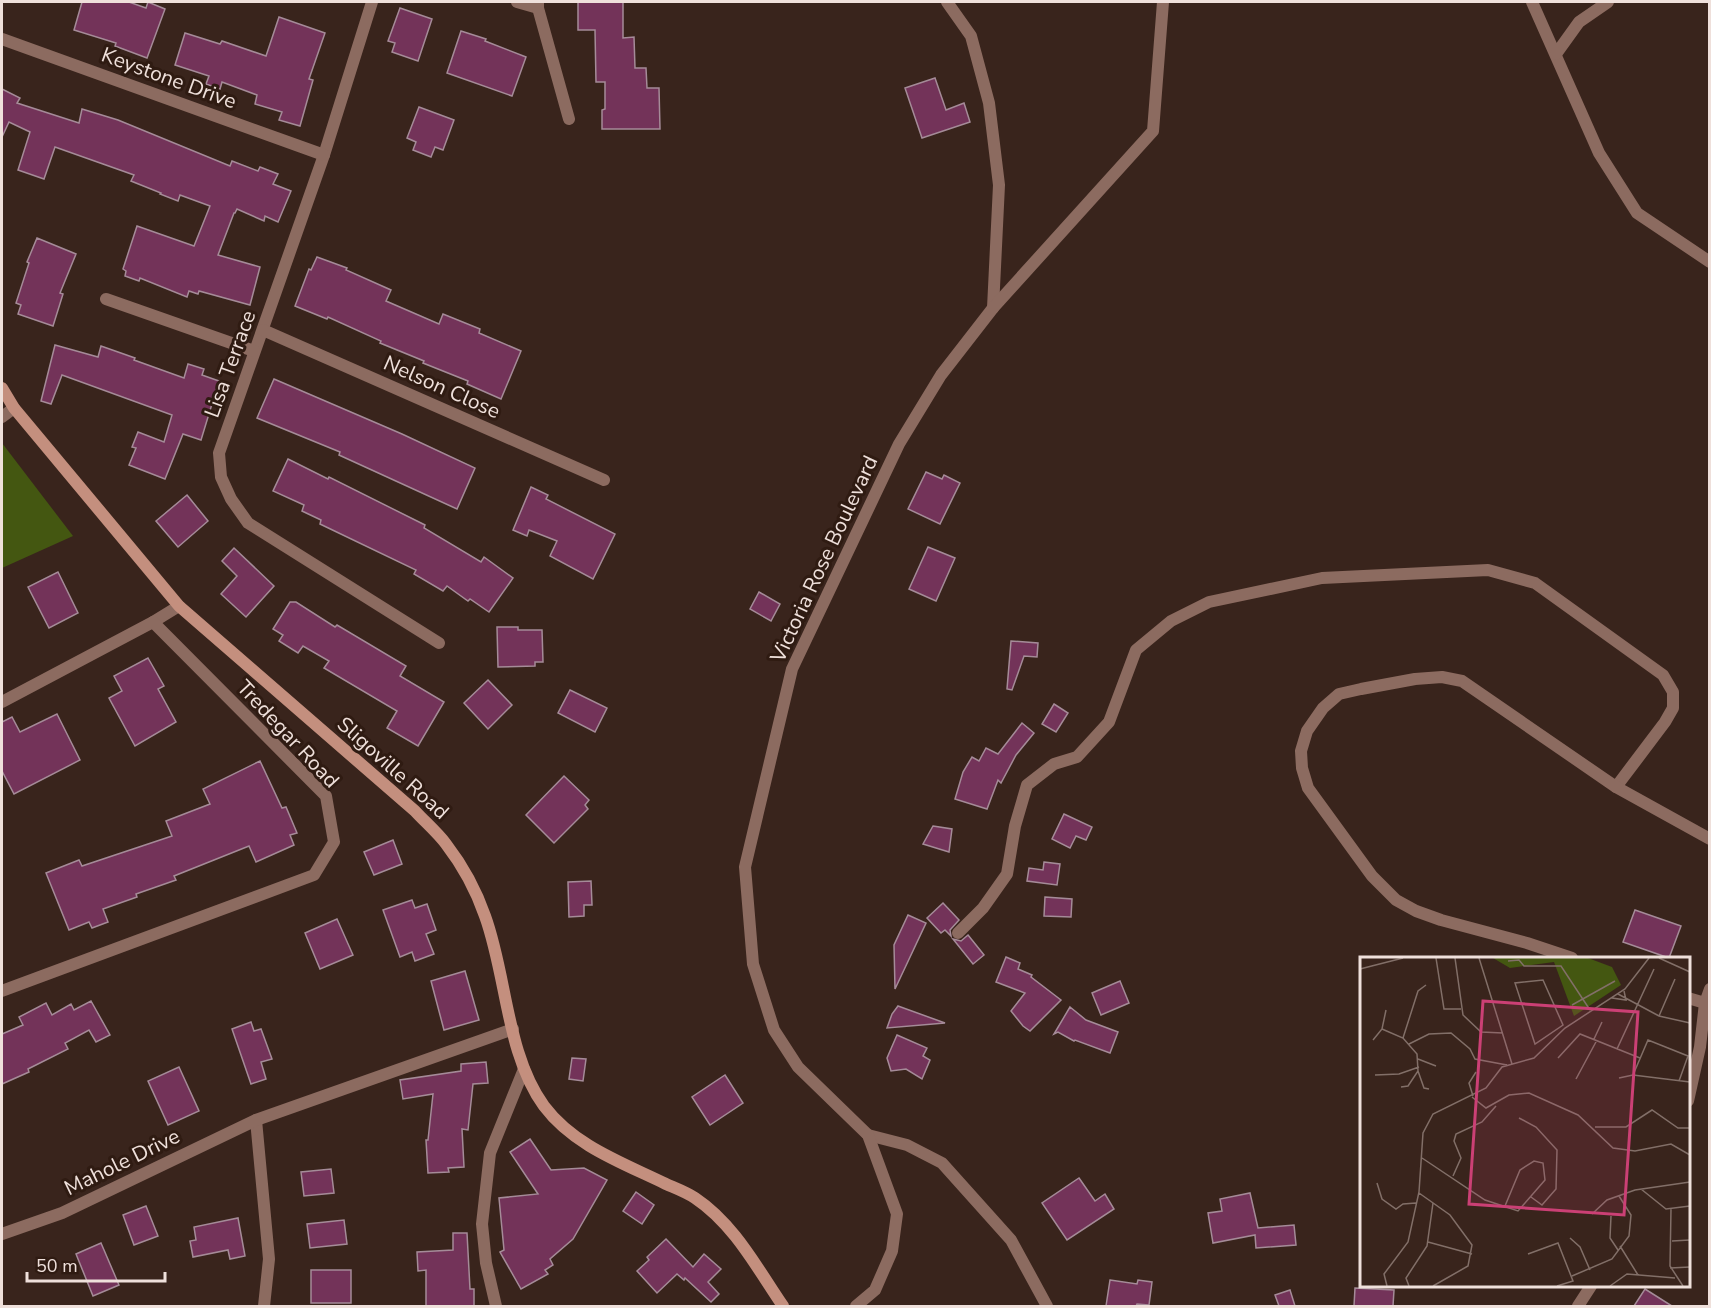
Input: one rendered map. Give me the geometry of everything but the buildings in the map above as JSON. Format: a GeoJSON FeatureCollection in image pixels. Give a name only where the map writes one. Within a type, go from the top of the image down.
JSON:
{"type":"FeatureCollection","features":[{"type":"Feature","properties":{"kind":"street","name":"Lisa Terrace"},"geometry":{"type":"LineString","coordinates":[[372,2],[324,155],[219,453],[221,477],[231,499],[248,523],[439,643]]}},
{"type":"Feature","properties":{"kind":"street"},"geometry":{"type":"LineString","coordinates":[[517,2],[538,5],[569,119]]}},
{"type":"Feature","properties":{"kind":"street"},"geometry":{"type":"LineString","coordinates":[[947,2],[971,36],[989,103],[999,185],[993,308]]}},
{"type":"Feature","properties":{"kind":"street","name":"Victoria Rose Boulevard"},"geometry":{"type":"LineString","coordinates":[[856,1306],[875,1290],[880,1281],[892,1251],[897,1214],[868,1135],[798,1067],[774,1030],[753,964],[745,867],[792,669],[899,444],[941,375],[993,308],[1154,131],[1163,2]]}},
{"type":"Feature","properties":{"kind":"street"},"geometry":{"type":"LineString","coordinates":[[1532,2],[1599,153],[1637,213],[1710,262]]}},
{"type":"Feature","properties":{"kind":"street"},"geometry":{"type":"LineString","coordinates":[[1556,54],[1579,22],[1608,2]]}},
{"type":"Feature","properties":{"kind":"street","name":"Keystone Drive"},"geometry":{"type":"LineString","coordinates":[[2,39],[324,155]]}},
{"type":"Feature","properties":{"kind":"street"},"geometry":{"type":"LineString","coordinates":[[106,299],[254,351]]}},
{"type":"Feature","properties":{"kind":"street","name":"Nelson Close"},"geometry":{"type":"LineString","coordinates":[[263,330],[604,480]]}},
{"type":"Feature","properties":{"kind":"street","name":"Sligoville Road"},"geometry":{"type":"LineString","coordinates":[[2,388],[14,408],[179,606],[415,811],[446,843],[471,882],[486,917],[517,1050],[524,1069],[544,1105],[565,1129],[591,1147],[695,1198],[730,1228],[783,1306]]}},
{"type":"Feature","properties":{"kind":"street"},"geometry":{"type":"LineString","coordinates":[[2,417],[14,408]]}},
{"type":"Feature","properties":{"kind":"street"},"geometry":{"type":"LineString","coordinates":[[958,933],[983,908],[1006,874],[1015,826],[1027,785],[1054,764],[1077,758],[1109,722],[1136,650],[1171,621],[1209,602],[1322,578],[1488,570],[1535,583],[1663,675],[1673,692],[1673,708],[1665,722],[1616,787]]}},
{"type":"Feature","properties":{"kind":"street"},"geometry":{"type":"LineString","coordinates":[[2,702],[179,606]]}},
{"type":"Feature","properties":{"kind":"street","name":"Tredegar Road"},"geometry":{"type":"LineString","coordinates":[[2,991],[314,875],[334,842],[326,796],[153,622]]}},
{"type":"Feature","properties":{"kind":"street"},"geometry":{"type":"LineString","coordinates":[[1569,957],[1416,911],[1396,900],[1372,876],[1308,788],[1302,768],[1301,751],[1307,731],[1323,708],[1339,694],[1361,689],[1442,677],[1462,681],[1616,787],[1710,839]]}},
{"type":"Feature","properties":{"kind":"street"},"geometry":{"type":"LineString","coordinates":[[1690,1096],[1700,1047],[1705,1003],[1710,989]]}},
{"type":"Feature","properties":{"kind":"street"},"geometry":{"type":"LineString","coordinates":[[1690,998],[1705,1003]]}},
{"type":"Feature","properties":{"kind":"street","name":"Mahole Drive"},"geometry":{"type":"LineString","coordinates":[[2,1234],[62,1213],[256,1120],[513,1029]]}},
{"type":"Feature","properties":{"kind":"street"},"geometry":{"type":"LineString","coordinates":[[496,1306],[486,1263],[482,1224],[490,1153],[524,1069]]}},
{"type":"Feature","properties":{"kind":"street"},"geometry":{"type":"LineString","coordinates":[[256,1120],[269,1259],[264,1306]]}},
{"type":"Feature","properties":{"kind":"street"},"geometry":{"type":"LineString","coordinates":[[868,1135],[907,1145],[942,1163],[1011,1240],[1047,1306]]}},
{"type":"Feature","properties":{"kind":"street"},"geometry":{"type":"LineString","coordinates":[[1578,1306],[1590,1287]]}},
{"type":"Feature","properties":{"kind":"green space"},"geometry":{"type":"Polygon","coordinates":[[[2,443],[73,536],[2,568],[2,443]]]}}]}
